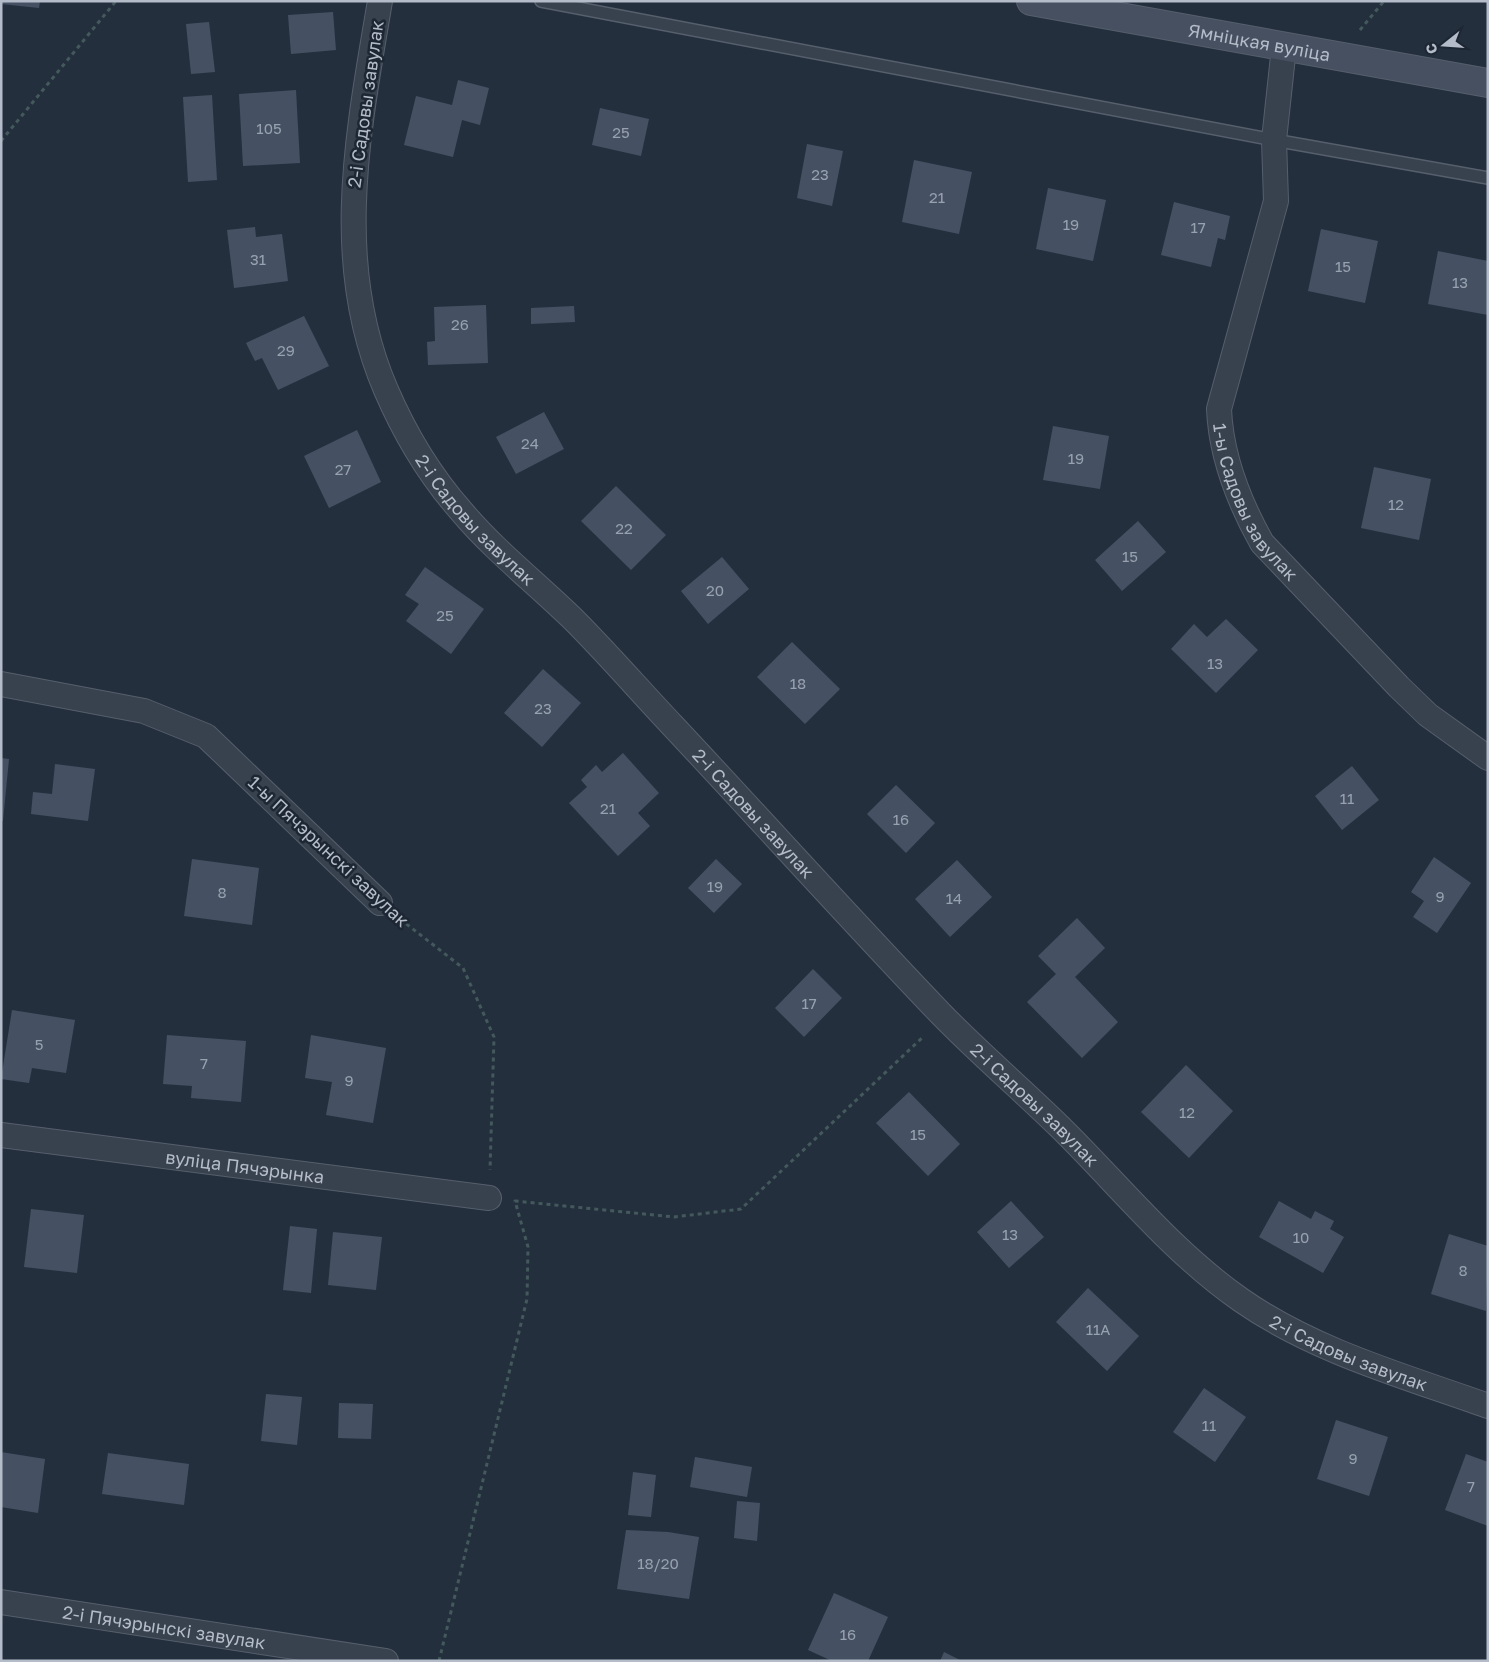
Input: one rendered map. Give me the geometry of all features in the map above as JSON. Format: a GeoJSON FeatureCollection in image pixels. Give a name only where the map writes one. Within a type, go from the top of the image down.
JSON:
{"type":"FeatureCollection","features":[{"type":"Feature","properties":{"kind":"main road","name":"Ямніцкая вуліца"},"geometry":{"type":"LineString","coordinates":[[1031,1],[1488,83]]}},
{"type":"Feature","properties":{"kind":"street","name":"2-і Садовы завулак"},"geometry":{"type":"LineString","coordinates":[[380,1],[355,155],[352,207],[353,238],[366,334],[386,390],[413,446],[444,492],[465,517],[574,621],[944,1017],[1062,1129],[1194,1263],[1241,1300],[1319,1343],[1364,1362],[1488,1406]]}},
{"type":"Feature","properties":{"kind":"street","name":"1-ы Садовы завулак"},"geometry":{"type":"LineString","coordinates":[[1284,47],[1274,140],[1276,202],[1219,409],[1220,429],[1236,489],[1262,543],[1300,584],[1374,662],[1428,715],[1488,758]]}},
{"type":"Feature","properties":{"kind":"street","name":"1-ы Пячэрынскі завулак"},"geometry":{"type":"LineString","coordinates":[[1,684],[144,711],[206,736],[380,903]]}},
{"type":"Feature","properties":{"kind":"street","name":"вуліца Пячэрынка"},"geometry":{"type":"LineString","coordinates":[[1,1135],[490,1198]]}},
{"type":"Feature","properties":{"kind":"street","name":"2-і Пячэрынскі завулак"},"geometry":{"type":"LineString","coordinates":[[1,1602],[386,1661]]}},
{"type":"Feature","properties":{"kind":"lane"},"geometry":{"type":"LineString","coordinates":[[541,1],[1274,140],[1488,178]]}},
{"type":"Feature","properties":{"kind":"path"},"geometry":{"type":"LineString","coordinates":[[1,142],[116,1]]}},
{"type":"Feature","properties":{"kind":"path","name":"1-ы Пячэрынскі завулак"},"geometry":{"type":"LineString","coordinates":[[380,903],[462,968],[494,1037],[490,1198]]}},
{"type":"Feature","properties":{"kind":"path"},"geometry":{"type":"LineString","coordinates":[[490,1198],[674,1217],[741,1209],[944,1017]]}},
{"type":"Feature","properties":{"kind":"path"},"geometry":{"type":"LineString","coordinates":[[439,1661],[527,1299],[528,1247],[515,1201]]}},
{"type":"Feature","properties":{"kind":"building"},"geometry":{"type":"Polygon","coordinates":[[[1,1],[40,1],[39,8],[1,4],[1,1]]]}},
{"type":"Feature","properties":{"kind":"building"},"geometry":{"type":"Polygon","coordinates":[[[333,12],[336,50],[291,54],[288,15],[333,12]]]}},
{"type":"Feature","properties":{"kind":"building"},"geometry":{"type":"Polygon","coordinates":[[[209,22],[215,72],[191,74],[186,24],[209,22]]]}},
{"type":"Feature","properties":{"kind":"building"},"geometry":{"type":"Polygon","coordinates":[[[458,80],[489,88],[480,125],[462,120],[453,157],[404,145],[416,96],[452,105],[458,80]]]}},
{"type":"Feature","properties":{"kind":"building"},"geometry":{"type":"Polygon","coordinates":[[[296,90],[300,163],[243,166],[239,94],[296,90]]]}},
{"type":"Feature","properties":{"kind":"building"},"geometry":{"type":"Polygon","coordinates":[[[212,95],[217,180],[188,182],[183,97],[212,95]]]}},
{"type":"Feature","properties":{"kind":"building"},"geometry":{"type":"Polygon","coordinates":[[[600,108],[649,119],[641,156],[592,145],[600,108]]]}},
{"type":"Feature","properties":{"kind":"building"},"geometry":{"type":"Polygon","coordinates":[[[807,144],[843,151],[832,206],[797,198],[807,144]]]}},
{"type":"Feature","properties":{"kind":"building"},"geometry":{"type":"Polygon","coordinates":[[[914,160],[972,172],[959,234],[902,222],[914,160]]]}},
{"type":"Feature","properties":{"kind":"building"},"geometry":{"type":"Polygon","coordinates":[[[1048,188],[1106,200],[1093,261],[1036,249],[1048,188]]]}},
{"type":"Feature","properties":{"kind":"building"},"geometry":{"type":"Polygon","coordinates":[[[1174,202],[1230,216],[1225,240],[1218,238],[1211,267],[1161,255],[1174,202]]]}},
{"type":"Feature","properties":{"kind":"building"},"geometry":{"type":"Polygon","coordinates":[[[255,227],[256,237],[282,234],[288,281],[234,288],[227,230],[255,227]]]}},
{"type":"Feature","properties":{"kind":"building"},"geometry":{"type":"Polygon","coordinates":[[[1321,229],[1378,241],[1365,303],[1308,291],[1321,229]]]}},
{"type":"Feature","properties":{"kind":"building"},"geometry":{"type":"Polygon","coordinates":[[[1438,251],[1488,261],[1488,315],[1428,304],[1438,251]]]}},
{"type":"Feature","properties":{"kind":"building"},"geometry":{"type":"Polygon","coordinates":[[[486,305],[488,363],[428,365],[427,342],[435,341],[434,307],[486,305]]]}},
{"type":"Feature","properties":{"kind":"building"},"geometry":{"type":"Polygon","coordinates":[[[574,306],[575,322],[531,324],[531,308],[574,306]]]}},
{"type":"Feature","properties":{"kind":"building"},"geometry":{"type":"Polygon","coordinates":[[[304,316],[329,366],[278,390],[262,358],[255,361],[246,343],[304,316]]]}},
{"type":"Feature","properties":{"kind":"building"},"geometry":{"type":"Polygon","coordinates":[[[544,412],[564,449],[516,474],[496,437],[544,412]]]}},
{"type":"Feature","properties":{"kind":"building"},"geometry":{"type":"Polygon","coordinates":[[[1053,426],[1109,436],[1100,489],[1043,480],[1053,426]]]}},
{"type":"Feature","properties":{"kind":"building"},"geometry":{"type":"Polygon","coordinates":[[[357,430],[381,482],[329,508],[304,456],[357,430]]]}},
{"type":"Feature","properties":{"kind":"building"},"geometry":{"type":"Polygon","coordinates":[[[1374,467],[1431,479],[1419,540],[1361,528],[1374,467]]]}},
{"type":"Feature","properties":{"kind":"building"},"geometry":{"type":"Polygon","coordinates":[[[616,486],[666,535],[631,570],[581,521],[616,486]]]}},
{"type":"Feature","properties":{"kind":"building"},"geometry":{"type":"Polygon","coordinates":[[[1138,521],[1166,552],[1122,591],[1095,560],[1138,521]]]}},
{"type":"Feature","properties":{"kind":"building"},"geometry":{"type":"Polygon","coordinates":[[[722,557],[749,589],[708,624],[681,591],[722,557]]]}},
{"type":"Feature","properties":{"kind":"building"},"geometry":{"type":"Polygon","coordinates":[[[425,567],[484,609],[451,654],[406,621],[419,604],[405,595],[425,567]]]}},
{"type":"Feature","properties":{"kind":"building"},"geometry":{"type":"Polygon","coordinates":[[[1226,619],[1258,650],[1216,693],[1171,649],[1194,624],[1207,637],[1226,619]]]}},
{"type":"Feature","properties":{"kind":"building"},"geometry":{"type":"Polygon","coordinates":[[[792,642],[840,689],[805,724],[757,677],[792,642]]]}},
{"type":"Feature","properties":{"kind":"building"},"geometry":{"type":"Polygon","coordinates":[[[543,669],[581,703],[542,747],[504,713],[543,669]]]}},
{"type":"Feature","properties":{"kind":"building"},"geometry":{"type":"Polygon","coordinates":[[[623,753],[659,793],[638,813],[650,826],[618,856],[569,803],[587,787],[581,780],[596,765],[602,772],[623,753]]]}},
{"type":"Feature","properties":{"kind":"building"},"geometry":{"type":"Polygon","coordinates":[[[1,758],[9,759],[3,821],[1,821],[1,758]]]}},
{"type":"Feature","properties":{"kind":"building"},"geometry":{"type":"Polygon","coordinates":[[[55,764],[95,769],[88,821],[31,814],[33,792],[52,794],[55,764]]]}},
{"type":"Feature","properties":{"kind":"building"},"geometry":{"type":"Polygon","coordinates":[[[1352,766],[1379,800],[1342,830],[1315,796],[1352,766]]]}},
{"type":"Feature","properties":{"kind":"building"},"geometry":{"type":"Polygon","coordinates":[[[896,785],[935,823],[906,853],[867,814],[896,785]]]}},
{"type":"Feature","properties":{"kind":"building"},"geometry":{"type":"Polygon","coordinates":[[[1434,857],[1471,883],[1437,933],[1413,917],[1424,901],[1411,892],[1434,857]]]}},
{"type":"Feature","properties":{"kind":"building"},"geometry":{"type":"Polygon","coordinates":[[[192,859],[259,868],[252,925],[184,916],[192,859]]]}},
{"type":"Feature","properties":{"kind":"building"},"geometry":{"type":"Polygon","coordinates":[[[716,859],[742,884],[714,913],[688,888],[716,859]]]}},
{"type":"Feature","properties":{"kind":"building"},"geometry":{"type":"Polygon","coordinates":[[[957,860],[992,897],[950,937],[915,899],[957,860]]]}},
{"type":"Feature","properties":{"kind":"building"},"geometry":{"type":"Polygon","coordinates":[[[1077,918],[1105,948],[1075,977],[1118,1022],[1082,1058],[1027,1002],[1056,974],[1038,956],[1077,918]]]}},
{"type":"Feature","properties":{"kind":"building"},"geometry":{"type":"Polygon","coordinates":[[[813,969],[842,998],[804,1037],[775,1008],[813,969]]]}},
{"type":"Feature","properties":{"kind":"building"},"geometry":{"type":"Polygon","coordinates":[[[12,1010],[75,1020],[66,1073],[32,1068],[29,1083],[1,1079],[12,1010]]]}},
{"type":"Feature","properties":{"kind":"building"},"geometry":{"type":"Polygon","coordinates":[[[167,1035],[246,1041],[241,1102],[191,1098],[192,1086],[163,1084],[167,1035]]]}},
{"type":"Feature","properties":{"kind":"building"},"geometry":{"type":"Polygon","coordinates":[[[311,1035],[386,1048],[373,1123],[326,1115],[332,1082],[305,1078],[311,1035]]]}},
{"type":"Feature","properties":{"kind":"building"},"geometry":{"type":"Polygon","coordinates":[[[1186,1065],[1233,1111],[1189,1158],[1141,1112],[1186,1065]]]}},
{"type":"Feature","properties":{"kind":"building"},"geometry":{"type":"Polygon","coordinates":[[[909,1092],[960,1144],[928,1176],[876,1123],[909,1092]]]}},
{"type":"Feature","properties":{"kind":"building"},"geometry":{"type":"Polygon","coordinates":[[[1011,1201],[1044,1237],[1009,1268],[977,1232],[1011,1201]]]}},
{"type":"Feature","properties":{"kind":"building"},"geometry":{"type":"Polygon","coordinates":[[[1279,1201],[1311,1219],[1315,1211],[1334,1221],[1330,1229],[1344,1237],[1323,1273],[1259,1237],[1279,1201]]]}},
{"type":"Feature","properties":{"kind":"building"},"geometry":{"type":"Polygon","coordinates":[[[31,1209],[84,1215],[77,1273],[24,1267],[31,1209]]]}},
{"type":"Feature","properties":{"kind":"building"},"geometry":{"type":"Polygon","coordinates":[[[290,1226],[317,1229],[311,1293],[283,1290],[290,1226]]]}},
{"type":"Feature","properties":{"kind":"building"},"geometry":{"type":"Polygon","coordinates":[[[333,1232],[382,1237],[376,1290],[328,1285],[333,1232]]]}},
{"type":"Feature","properties":{"kind":"building"},"geometry":{"type":"Polygon","coordinates":[[[1449,1234],[1488,1246],[1486,1311],[1431,1294],[1449,1234]]]}},
{"type":"Feature","properties":{"kind":"building"},"geometry":{"type":"Polygon","coordinates":[[[1088,1288],[1139,1336],[1107,1371],[1056,1322],[1088,1288]]]}},
{"type":"Feature","properties":{"kind":"building"},"geometry":{"type":"Polygon","coordinates":[[[1204,1388],[1246,1417],[1215,1462],[1173,1432],[1204,1388]]]}},
{"type":"Feature","properties":{"kind":"building"},"geometry":{"type":"Polygon","coordinates":[[[266,1394],[302,1397],[297,1445],[261,1441],[266,1394]]]}},
{"type":"Feature","properties":{"kind":"building"},"geometry":{"type":"Polygon","coordinates":[[[339,1403],[373,1404],[371,1439],[338,1438],[339,1403]]]}},
{"type":"Feature","properties":{"kind":"building"},"geometry":{"type":"Polygon","coordinates":[[[1336,1420],[1388,1437],[1369,1496],[1317,1479],[1336,1420]]]}},
{"type":"Feature","properties":{"kind":"building"},"geometry":{"type":"Polygon","coordinates":[[[1,1452],[45,1459],[38,1513],[1,1507],[1,1452]]]}},
{"type":"Feature","properties":{"kind":"building"},"geometry":{"type":"Polygon","coordinates":[[[108,1453],[189,1464],[184,1505],[102,1494],[108,1453]]]}},
{"type":"Feature","properties":{"kind":"building"},"geometry":{"type":"Polygon","coordinates":[[[1466,1454],[1488,1462],[1488,1526],[1445,1510],[1466,1454]]]}},
{"type":"Feature","properties":{"kind":"building"},"geometry":{"type":"Polygon","coordinates":[[[695,1457],[752,1467],[747,1497],[690,1487],[695,1457]]]}},
{"type":"Feature","properties":{"kind":"building"},"geometry":{"type":"Polygon","coordinates":[[[633,1472],[656,1475],[651,1517],[628,1515],[633,1472]]]}},
{"type":"Feature","properties":{"kind":"building"},"geometry":{"type":"Polygon","coordinates":[[[737,1501],[760,1503],[757,1541],[734,1538],[737,1501]]]}},
{"type":"Feature","properties":{"kind":"building"},"geometry":{"type":"Polygon","coordinates":[[[626,1530],[668,1532],[699,1537],[689,1599],[617,1589],[626,1530]]]}},
{"type":"Feature","properties":{"kind":"building"},"geometry":{"type":"Polygon","coordinates":[[[834,1593],[888,1617],[868,1661],[832,1661],[808,1650],[834,1593]]]}},
{"type":"Feature","properties":{"kind":"building"},"geometry":{"type":"Polygon","coordinates":[[[944,1652],[962,1661],[940,1661],[944,1652]]]}}]}
